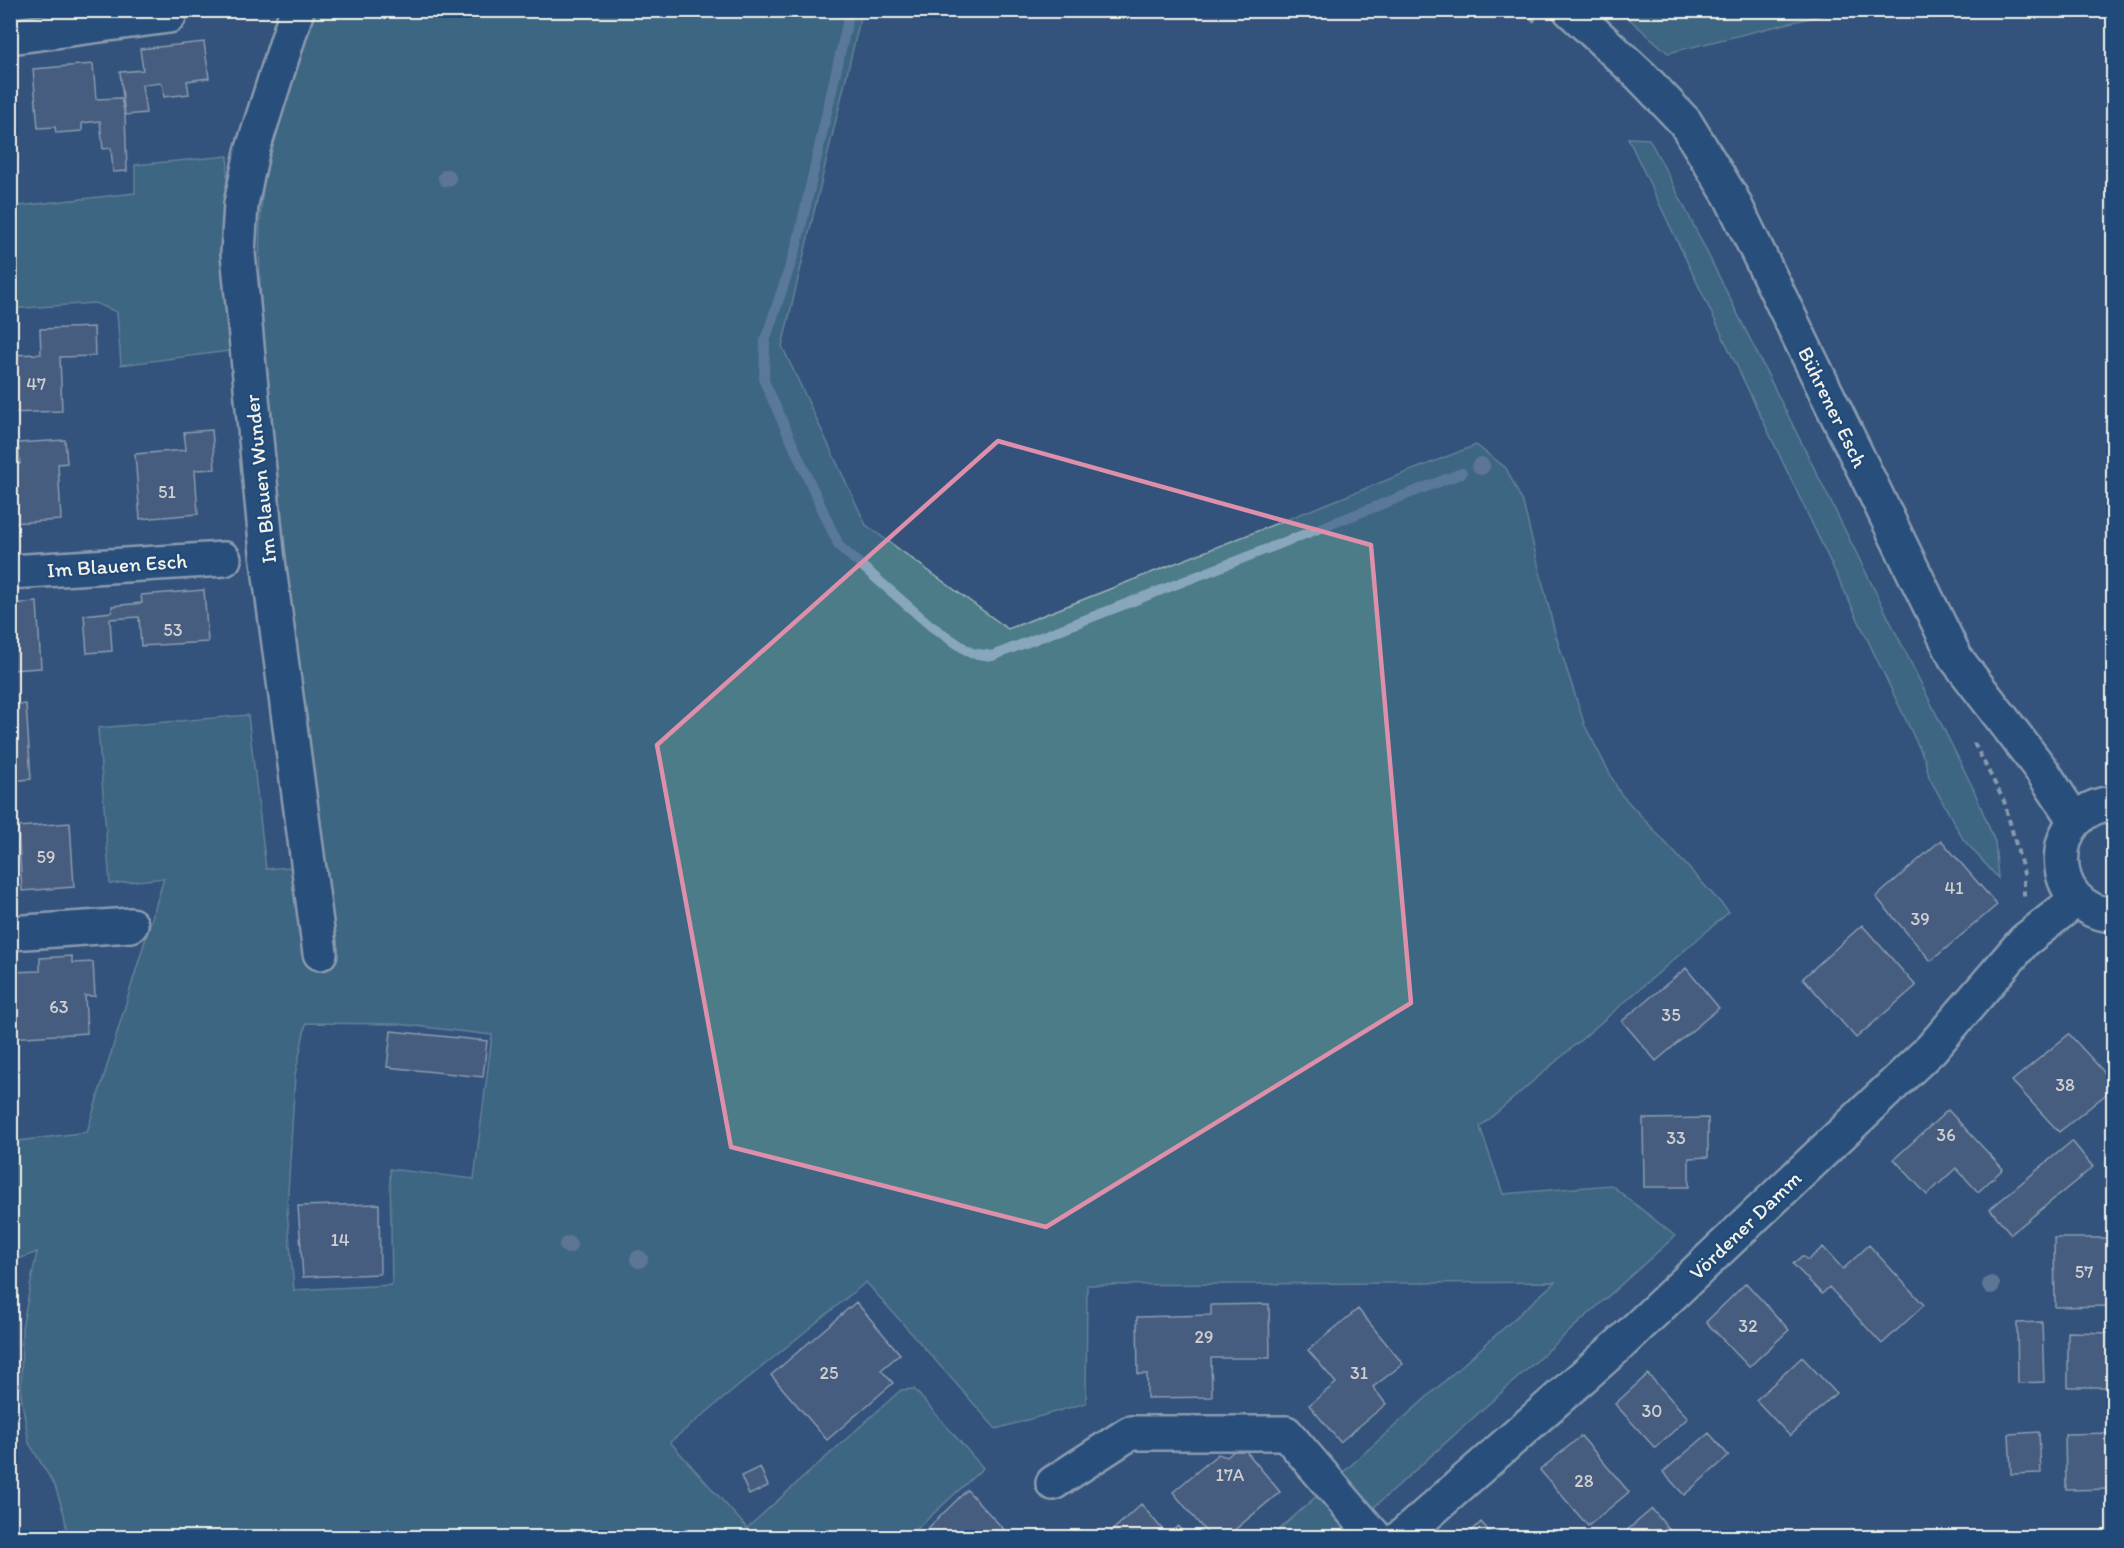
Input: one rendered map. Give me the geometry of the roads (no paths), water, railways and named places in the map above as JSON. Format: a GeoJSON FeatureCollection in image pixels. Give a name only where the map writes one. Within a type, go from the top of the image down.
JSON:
{"type":"FeatureCollection","features":[{"type":"Feature","properties":{"kind":"street","name":"Im Blauen Wunder"},"geometry":{"type":"LineString","coordinates":[[297,10],[252,152],[241,204],[238,253],[267,553],[320,953]]}},
{"type":"Feature","properties":{"kind":"street","name":"Bührener Esch"},"geometry":{"type":"LineString","coordinates":[[1570,10],[1641,76],[1685,122],[1731,196],[1956,657],[2043,772],[2075,821]]}},
{"type":"Feature","properties":{"kind":"street"},"geometry":{"type":"LineString","coordinates":[[10,37],[169,16]]}},
{"type":"Feature","properties":{"kind":"street","name":"Im Blauen Esch"},"geometry":{"type":"LineString","coordinates":[[10,572],[224,559]]}},
{"type":"Feature","properties":{"kind":"street"},"geometry":{"type":"LineString","coordinates":[[2114,803],[2089,810],[2075,821],[2066,835],[2061,852],[2061,869],[2067,885],[2077,899],[2089,909],[2104,915],[2114,915]]}},
{"type":"Feature","properties":{"kind":"street","name":"Vördener Damm"},"geometry":{"type":"LineString","coordinates":[[1400,1538],[1629,1335],[1931,1049],[2024,941],[2077,899]]}},
{"type":"Feature","properties":{"kind":"street"},"geometry":{"type":"LineString","coordinates":[[10,933],[130,925]]}},
{"type":"Feature","properties":{"kind":"street"},"geometry":{"type":"LineString","coordinates":[[1053,1483],[1130,1434],[1286,1434],[1376,1538]]}},
{"type":"Feature","properties":{"kind":"waterway"},"geometry":{"type":"LineString","coordinates":[[850,10],[797,245],[765,341],[764,381],[839,546],[931,626],[971,653],[992,656],[1462,473]]}}]}
